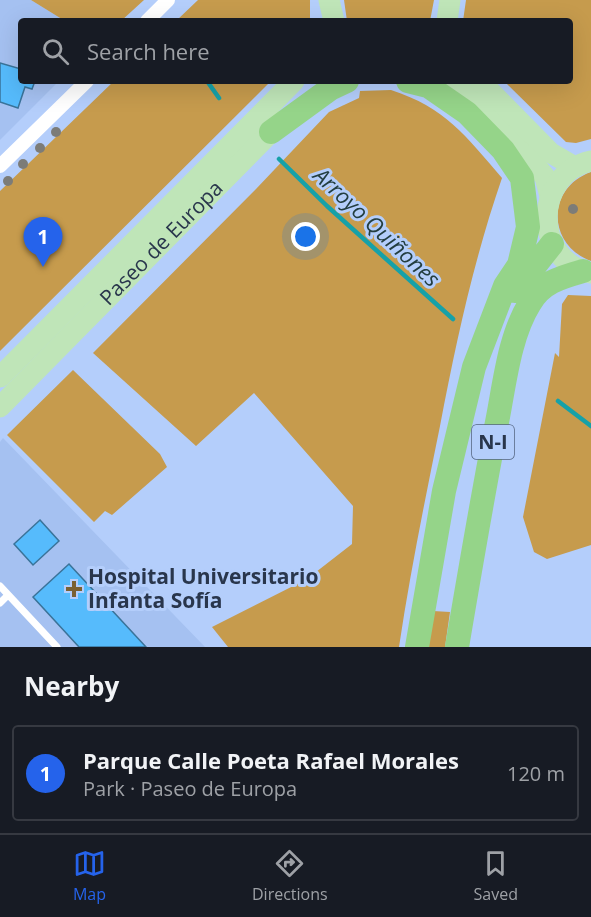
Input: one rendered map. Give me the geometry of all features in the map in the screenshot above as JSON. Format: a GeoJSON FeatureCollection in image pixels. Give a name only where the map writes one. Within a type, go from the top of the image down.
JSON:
{"type":"FeatureCollection","features":[{"type":"Feature","properties":{"kind":"highway"},"geometry":{"type":"LineString","coordinates":[[271,132],[330,89],[341,84]]}},
{"type":"Feature","properties":{"kind":"highway"},"geometry":{"type":"LineString","coordinates":[[420,84],[428,86],[467,113],[503,150],[522,178],[528,227],[519,265],[505,286],[494,319]]}},
{"type":"Feature","properties":{"kind":"highway","name":"N-I"},"geometry":{"type":"LineString","coordinates":[[417,647],[444,491],[474,367],[494,319],[552,244]]}},
{"type":"Feature","properties":{"kind":"highway","name":"N-I"},"geometry":{"type":"LineString","coordinates":[[457,647],[506,376],[518,330],[530,302],[543,286],[561,277],[587,272]]}},
{"type":"Feature","properties":{"kind":"main road"},"geometry":{"type":"LineString","coordinates":[[329,0],[333,18]]}},
{"type":"Feature","properties":{"kind":"main road"},"geometry":{"type":"LineString","coordinates":[[447,18],[450,0]]}},
{"type":"Feature","properties":{"kind":"main road","name":"Paseo de Europa"},"geometry":{"type":"LineString","coordinates":[[0,377],[291,84]]}},
{"type":"Feature","properties":{"kind":"main road","name":"Paseo de Europa"},"geometry":{"type":"LineString","coordinates":[[0,407],[319,84]]}},
{"type":"Feature","properties":{"kind":"main road"},"geometry":{"type":"LineString","coordinates":[[455,84],[536,166],[545,177],[550,196]]}},
{"type":"Feature","properties":{"kind":"main road"},"geometry":{"type":"LineString","coordinates":[[483,84],[551,153],[583,164]]}},
{"type":"Feature","properties":{"kind":"main road"},"geometry":{"type":"LineString","coordinates":[[552,244],[547,228],[546,212],[550,196],[564,174],[583,164]]}},
{"type":"Feature","properties":{"kind":"main road","name":"N-I"},"geometry":{"type":"LineString","coordinates":[[552,244],[570,265],[587,272]]}},
{"type":"Feature","properties":{"kind":"street"},"geometry":{"type":"LineString","coordinates":[[150,18],[168,0]]}},
{"type":"Feature","properties":{"kind":"street"},"geometry":{"type":"LineString","coordinates":[[0,166],[84,84]]}},
{"type":"Feature","properties":{"kind":"lane"},"geometry":{"type":"LineString","coordinates":[[0,586],[57,647]]}},
{"type":"Feature","properties":{"kind":"lane"},"geometry":{"type":"LineString","coordinates":[[0,603],[8,595]]}},
{"type":"Feature","properties":{"kind":"shaded area"},"geometry":{"type":"Polygon","coordinates":[[[0,0],[31,0],[60,18],[18,18],[18,84],[56,84],[0,140],[0,0]]]}},
{"type":"Feature","properties":{"kind":"shaded area"},"geometry":{"type":"Polygon","coordinates":[[[31,0],[144,0],[124,18],[60,18],[31,0]]]}},
{"type":"Feature","properties":{"kind":"shaded area"},"geometry":{"type":"Polygon","coordinates":[[[198,0],[310,0],[310,18],[179,18],[198,0]]]}},
{"type":"Feature","properties":{"kind":"shaded area"},"geometry":{"type":"Polygon","coordinates":[[[344,0],[434,0],[431,18],[347,18],[344,0]]]}},
{"type":"Feature","properties":{"kind":"shaded area"},"geometry":{"type":"Polygon","coordinates":[[[466,0],[591,0],[591,139],[576,143],[566,142],[507,84],[573,84],[573,18],[463,18],[466,0]]]}},
{"type":"Feature","properties":{"kind":"shaded area"},"geometry":{"type":"Polygon","coordinates":[[[111,84],[268,84],[0,351],[0,191],[111,84]]]}},
{"type":"Feature","properties":{"kind":"shaded area"},"geometry":{"type":"Polygon","coordinates":[[[391,90],[410,97],[441,114],[465,136],[502,178],[474,270],[459,332],[418,536],[399,647],[228,647],[212,627],[307,579],[352,544],[353,506],[254,393],[196,446],[93,353],[329,112],[359,98],[360,91],[391,90]]]}},
{"type":"Feature","properties":{"kind":"shaded area"},"geometry":{"type":"Polygon","coordinates":[[[591,172],[591,261],[566,243],[560,230],[558,216],[560,203],[566,190],[576,180],[591,172]]]}},
{"type":"Feature","properties":{"kind":"shaded area"},"geometry":{"type":"Polygon","coordinates":[[[568,295],[591,296],[591,545],[547,559],[534,552],[523,517],[555,353],[559,357],[562,304],[568,295]]]}},
{"type":"Feature","properties":{"kind":"shaded area"},"geometry":{"type":"Polygon","coordinates":[[[73,370],[160,454],[167,467],[112,515],[105,511],[94,522],[7,435],[73,370]]]}},
{"type":"Feature","properties":{"kind":"shaded area","name":"Hospital Universitario Infanta Sofía"},"geometry":{"type":"Polygon","coordinates":[[[3,438],[205,647],[0,647],[0,442],[3,438]]]}},
{"type":"Feature","properties":{"kind":"shaded area"},"geometry":{"type":"Polygon","coordinates":[[[433,611],[450,612],[445,647],[427,647],[433,611]]]}},
{"type":"Feature","properties":{"kind":"building"},"geometry":{"type":"Polygon","coordinates":[[[0,63],[18,68],[18,84],[34,84],[32,89],[25,87],[18,108],[0,102],[0,63]]]}},
{"type":"Feature","properties":{"kind":"building"},"geometry":{"type":"Polygon","coordinates":[[[40,520],[59,541],[33,565],[14,544],[40,520]]]}},
{"type":"Feature","properties":{"kind":"building"},"geometry":{"type":"Polygon","coordinates":[[[69,564],[146,647],[79,647],[33,597],[69,564]]]}},
{"type":"Feature","properties":{"kind":"waterway","name":"Arroyo Quiñones"},"geometry":{"type":"LineString","coordinates":[[209,84],[219,98]]}},
{"type":"Feature","properties":{"kind":"waterway","name":"Arroyo Quiñones"},"geometry":{"type":"LineString","coordinates":[[279,159],[327,206],[453,319]]}},
{"type":"Feature","properties":{"kind":"waterway","name":"Arroyo Quiñones"},"geometry":{"type":"LineString","coordinates":[[558,401],[591,426]]}},
{"type":"Feature","properties":{"kind":"place","name":"Parque Calle Poeta Rafael Morales"},"geometry":{"type":"Point","coordinates":[43,267]}},
{"type":"Feature","properties":{"kind":"place","name":"Hospital Universitario Infanta Sofía"},"geometry":{"type":"Point","coordinates":[74,589]}}]}
